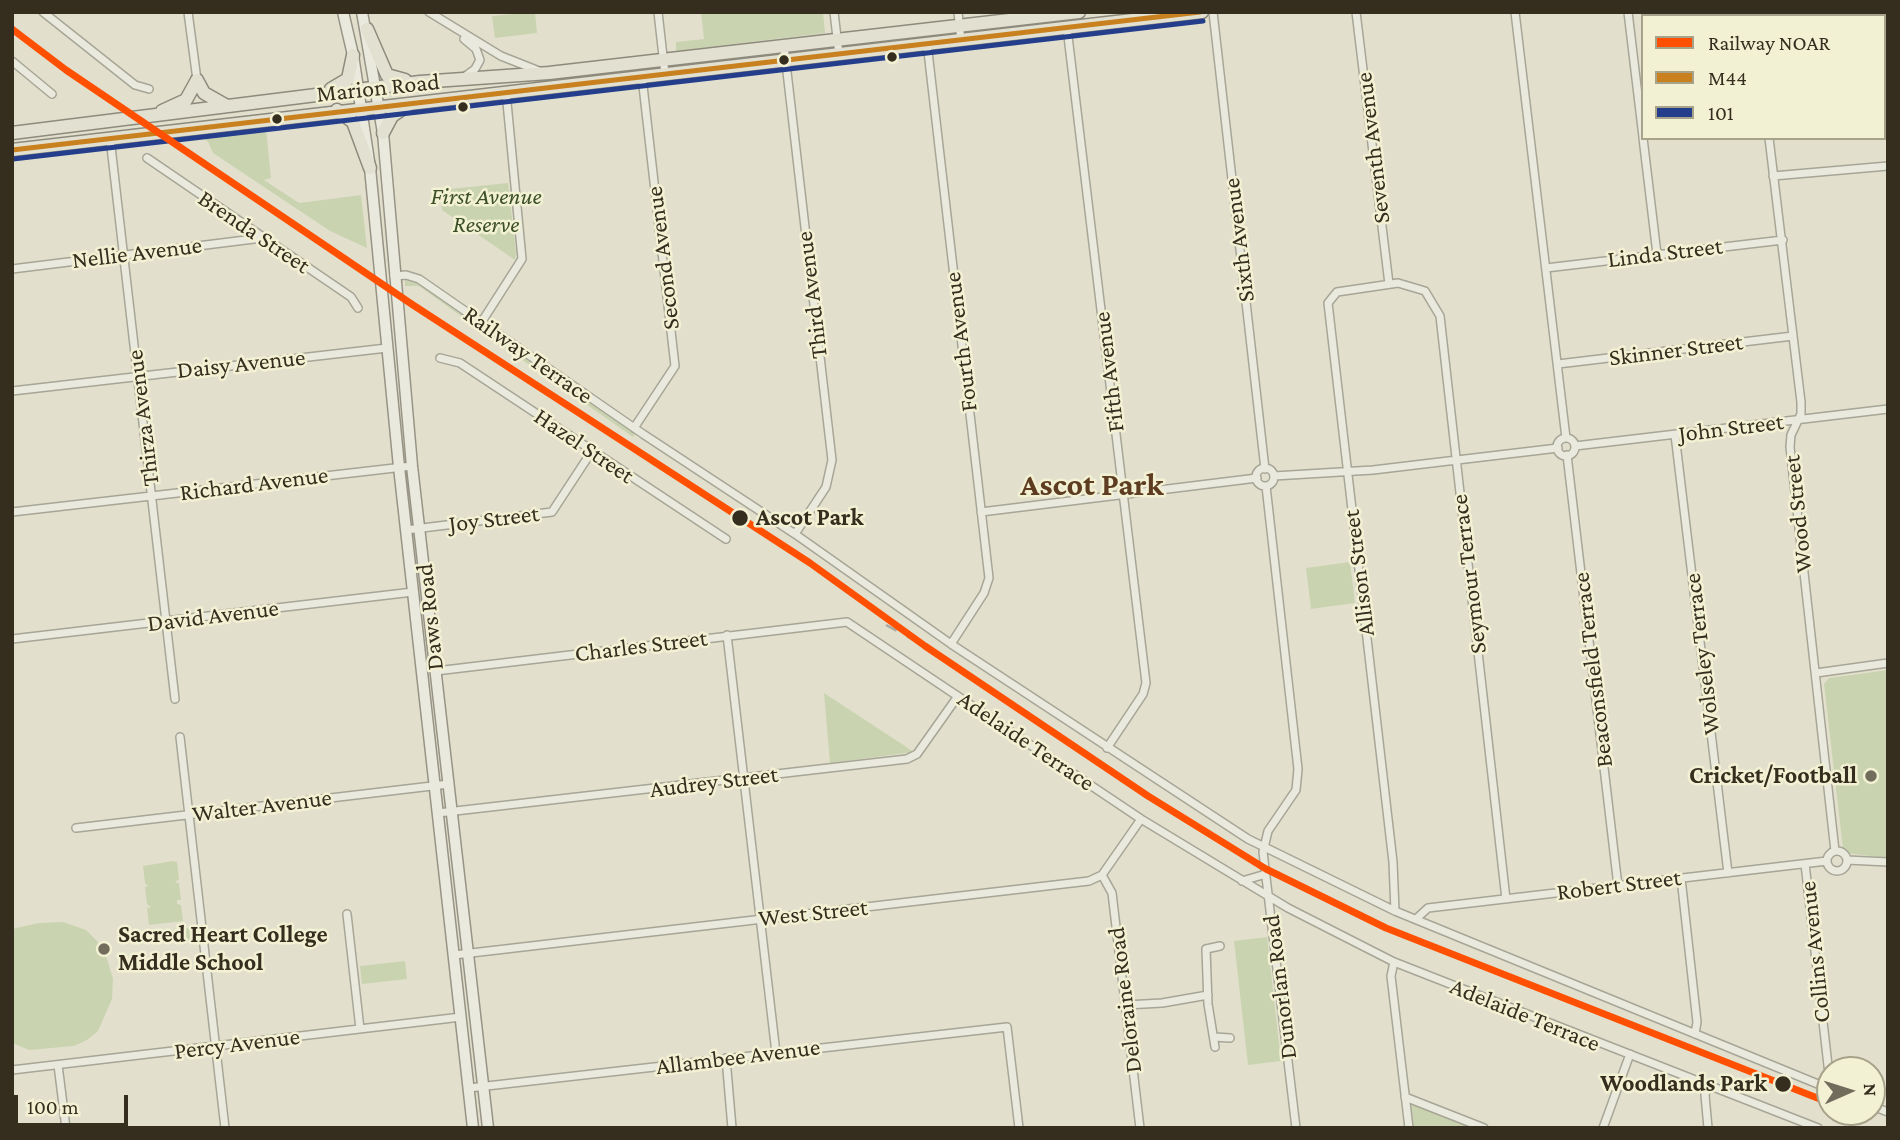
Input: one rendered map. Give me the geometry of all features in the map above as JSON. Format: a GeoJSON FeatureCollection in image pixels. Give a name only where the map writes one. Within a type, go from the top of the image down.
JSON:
{"type":"FeatureCollection","features":[{"type":"Feature","properties":{"kind":"main road","name":"Daws Road"},"geometry":{"type":"LineString","coordinates":[[343,12],[353,55],[370,168],[399,467],[473,1128]]}},
{"type":"Feature","properties":{"kind":"main road","name":"Daws Road"},"geometry":{"type":"LineString","coordinates":[[362,12],[383,132],[412,466],[488,1128]]}},
{"type":"Feature","properties":{"kind":"main road","name":"Marion Road"},"geometry":{"type":"LineString","coordinates":[[12,133],[358,89],[545,73],[1079,12]]}},
{"type":"Feature","properties":{"kind":"main road","name":"Marion Road"},"geometry":{"type":"LineString","coordinates":[[12,150],[337,110],[1202,12]]}},
{"type":"Feature","properties":{"kind":"main road"},"geometry":{"type":"LineString","coordinates":[[367,29],[387,75],[394,79],[421,82]]}},
{"type":"Feature","properties":{"kind":"main road"},"geometry":{"type":"LineString","coordinates":[[314,94],[334,88],[348,79],[353,55]]}},
{"type":"Feature","properties":{"kind":"main road"},"geometry":{"type":"LineString","coordinates":[[197,80],[204,93],[230,107]]}},
{"type":"Feature","properties":{"kind":"main road"},"geometry":{"type":"LineString","coordinates":[[146,117],[186,100],[197,80]]}},
{"type":"Feature","properties":{"kind":"main road"},"geometry":{"type":"LineString","coordinates":[[383,132],[393,116],[414,102]]}},
{"type":"Feature","properties":{"kind":"main road"},"geometry":{"type":"LineString","coordinates":[[337,110],[353,122],[370,168]]}},
{"type":"Feature","properties":{"kind":"street"},"geometry":{"type":"LineString","coordinates":[[43,12],[135,85],[149,89]]}},
{"type":"Feature","properties":{"kind":"street"},"geometry":{"type":"LineString","coordinates":[[188,12],[197,80]]}},
{"type":"Feature","properties":{"kind":"street"},"geometry":{"type":"LineString","coordinates":[[429,12],[476,49],[480,60],[475,69],[461,79]]}},
{"type":"Feature","properties":{"kind":"street"},"geometry":{"type":"LineString","coordinates":[[658,12],[665,74]]}},
{"type":"Feature","properties":{"kind":"street"},"geometry":{"type":"LineString","coordinates":[[834,12],[839,55]]}},
{"type":"Feature","properties":{"kind":"street"},"geometry":{"type":"LineString","coordinates":[[958,12],[961,41]]}},
{"type":"Feature","properties":{"kind":"street","name":"Fifth Avenue"},"geometry":{"type":"LineString","coordinates":[[1079,12],[1070,43],[1146,683],[1143,694],[1107,748]]}},
{"type":"Feature","properties":{"kind":"street","name":"Sixth Avenue"},"geometry":{"type":"LineString","coordinates":[[1213,12],[1265,469]]}},
{"type":"Feature","properties":{"kind":"street","name":"Seventh Avenue"},"geometry":{"type":"LineString","coordinates":[[1356,12],[1389,284]]}},
{"type":"Feature","properties":{"kind":"street"},"geometry":{"type":"LineString","coordinates":[[1515,12],[1566,438],[1575,446],[1573,452],[1567,455],[1560,453],[1558,448],[1560,441],[1566,438]]}},
{"type":"Feature","properties":{"kind":"street"},"geometry":{"type":"LineString","coordinates":[[1628,12],[1641,121]]}},
{"type":"Feature","properties":{"kind":"street"},"geometry":{"type":"LineString","coordinates":[[453,29],[517,64],[545,73]]}},
{"type":"Feature","properties":{"kind":"street","name":"Fourth Avenue"},"geometry":{"type":"LineString","coordinates":[[926,30],[989,578],[984,593],[951,644]]}},
{"type":"Feature","properties":{"kind":"street","name":"Third Avenue"},"geometry":{"type":"LineString","coordinates":[[784,46],[832,460],[826,487],[795,534]]}},
{"type":"Feature","properties":{"kind":"street"},"geometry":{"type":"LineString","coordinates":[[12,61],[52,94]]}},
{"type":"Feature","properties":{"kind":"street","name":"Second Avenue"},"geometry":{"type":"LineString","coordinates":[[634,428],[675,366],[642,77]]}},
{"type":"Feature","properties":{"kind":"street"},"geometry":{"type":"LineString","coordinates":[[481,323],[522,259],[506,91]]}},
{"type":"Feature","properties":{"kind":"street","name":"Thirza Avenue"},"geometry":{"type":"LineString","coordinates":[[110,138],[175,699]]}},
{"type":"Feature","properties":{"kind":"street"},"geometry":{"type":"LineString","coordinates":[[1643,140],[1657,254]]}},
{"type":"Feature","properties":{"kind":"street","name":"Wood Street"},"geometry":{"type":"LineString","coordinates":[[1769,140],[1801,402],[1799,420],[1790,441],[1835,851]]}},
{"type":"Feature","properties":{"kind":"street","name":"Brenda Street"},"geometry":{"type":"LineString","coordinates":[[148,158],[351,297],[358,308]]}},
{"type":"Feature","properties":{"kind":"street"},"geometry":{"type":"LineString","coordinates":[[1773,176],[1888,166]]}},
{"type":"Feature","properties":{"kind":"street","name":"Nellie Avenue"},"geometry":{"type":"LineString","coordinates":[[12,269],[262,238]]}},
{"type":"Feature","properties":{"kind":"street","name":"Linda Street"},"geometry":{"type":"LineString","coordinates":[[1546,268],[1783,240]]}},
{"type":"Feature","properties":{"kind":"street","name":"Railway Terrace"},"geometry":{"type":"LineString","coordinates":[[394,276],[406,275],[419,279],[634,428],[795,534],[951,644],[1263,847],[1395,911],[1816,1083]]}},
{"type":"Feature","properties":{"kind":"street","name":"Seymour Terrace"},"geometry":{"type":"LineString","coordinates":[[1389,284],[1402,284],[1425,291],[1438,310],[1506,898]]}},
{"type":"Feature","properties":{"kind":"street","name":"Allison Street"},"geometry":{"type":"LineString","coordinates":[[1389,284],[1336,292],[1328,303],[1393,862],[1395,911]]}},
{"type":"Feature","properties":{"kind":"street","name":"Skinner Street"},"geometry":{"type":"LineString","coordinates":[[1558,364],[1793,336]]}},
{"type":"Feature","properties":{"kind":"street","name":"Daisy Avenue"},"geometry":{"type":"LineString","coordinates":[[12,391],[387,348]]}},
{"type":"Feature","properties":{"kind":"street","name":"Hazel Street"},"geometry":{"type":"LineString","coordinates":[[440,358],[460,363],[726,540]]}},
{"type":"Feature","properties":{"kind":"street","name":"John Street"},"geometry":{"type":"LineString","coordinates":[[1575,446],[1888,409]]}},
{"type":"Feature","properties":{"kind":"street","name":"Wolseley Terrace"},"geometry":{"type":"LineString","coordinates":[[1675,435],[1728,873]]}},
{"type":"Feature","properties":{"kind":"street"},"geometry":{"type":"LineString","coordinates":[[1274,476],[1272,483],[1266,486],[1260,484],[1257,478],[1259,472],[1265,469],[1274,476],[1558,448]]}},
{"type":"Feature","properties":{"kind":"street","name":"Joy Street"},"geometry":{"type":"LineString","coordinates":[[406,530],[552,512],[592,451]]}},
{"type":"Feature","properties":{"kind":"street","name":"Beaconsfield Terrace"},"geometry":{"type":"LineString","coordinates":[[1567,455],[1618,886]]}},
{"type":"Feature","properties":{"kind":"street","name":"Richard Avenue"},"geometry":{"type":"LineString","coordinates":[[12,512],[412,466]]}},
{"type":"Feature","properties":{"kind":"street"},"geometry":{"type":"LineString","coordinates":[[981,512],[1257,478]]}},
{"type":"Feature","properties":{"kind":"street"},"geometry":{"type":"LineString","coordinates":[[1263,847],[1268,831],[1296,790],[1298,769],[1266,486]]}},
{"type":"Feature","properties":{"kind":"street","name":"David Avenue"},"geometry":{"type":"LineString","coordinates":[[12,639],[413,592]]}},
{"type":"Feature","properties":{"kind":"street","name":"Charles Street"},"geometry":{"type":"LineString","coordinates":[[436,671],[847,622]]}},
{"type":"Feature","properties":{"kind":"street","name":"Adelaide Terrace"},"geometry":{"type":"LineString","coordinates":[[847,622],[1142,819],[1270,897],[1394,962],[1818,1128]]}},
{"type":"Feature","properties":{"kind":"street"},"geometry":{"type":"LineString","coordinates":[[727,635],[776,1052]]}},
{"type":"Feature","properties":{"kind":"street"},"geometry":{"type":"LineString","coordinates":[[1816,673],[1888,663]]}},
{"type":"Feature","properties":{"kind":"street","name":"Audrey Street"},"geometry":{"type":"LineString","coordinates":[[438,813],[907,759],[917,754],[958,696]]}},
{"type":"Feature","properties":{"kind":"street"},"geometry":{"type":"LineString","coordinates":[[180,737],[225,1128]]}},
{"type":"Feature","properties":{"kind":"street","name":"Walter Avenue"},"geometry":{"type":"LineString","coordinates":[[76,828],[449,784]]}},
{"type":"Feature","properties":{"kind":"street"},"geometry":{"type":"LineString","coordinates":[[1102,875],[1142,819]]}},
{"type":"Feature","properties":{"kind":"street","name":"Dunorlan Road"},"geometry":{"type":"LineString","coordinates":[[1263,847],[1296,1128]]}},
{"type":"Feature","properties":{"kind":"street"},"geometry":{"type":"LineString","coordinates":[[1835,851],[1843,853],[1847,860],[1845,866],[1838,870],[1830,868],[1827,861],[1835,851]]}},
{"type":"Feature","properties":{"kind":"street"},"geometry":{"type":"LineString","coordinates":[[1847,860],[1888,862]]}},
{"type":"Feature","properties":{"kind":"street","name":"Robert Street"},"geometry":{"type":"LineString","coordinates":[[1416,919],[1428,908],[1827,861]]}},
{"type":"Feature","properties":{"kind":"street","name":"Collins Avenue"},"geometry":{"type":"LineString","coordinates":[[1805,863],[1827,1056]]}},
{"type":"Feature","properties":{"kind":"street"},"geometry":{"type":"LineString","coordinates":[[1242,881],[1266,874]]}},
{"type":"Feature","properties":{"kind":"street","name":"West Street"},"geometry":{"type":"LineString","coordinates":[[454,955],[1079,883],[1102,875]]}},
{"type":"Feature","properties":{"kind":"street","name":"Deloraine Road"},"geometry":{"type":"LineString","coordinates":[[1102,875],[1112,893],[1140,1128]]}},
{"type":"Feature","properties":{"kind":"street"},"geometry":{"type":"LineString","coordinates":[[1681,878],[1697,1019],[1696,1034]]}},
{"type":"Feature","properties":{"kind":"street"},"geometry":{"type":"LineString","coordinates":[[348,914],[360,1029]]}},
{"type":"Feature","properties":{"kind":"street"},"geometry":{"type":"LineString","coordinates":[[1215,1047],[1208,995],[1206,949],[1220,946]]}},
{"type":"Feature","properties":{"kind":"street"},"geometry":{"type":"LineString","coordinates":[[1394,962],[1391,976],[1409,1128]]}},
{"type":"Feature","properties":{"kind":"street"},"geometry":{"type":"LineString","coordinates":[[1126,1004],[1167,1002],[1208,995]]}},
{"type":"Feature","properties":{"kind":"street","name":"Percy Avenue"},"geometry":{"type":"LineString","coordinates":[[12,1070],[461,1017]]}},
{"type":"Feature","properties":{"kind":"street","name":"Allambee Avenue"},"geometry":{"type":"LineString","coordinates":[[469,1088],[1007,1027],[1019,1128]]}},
{"type":"Feature","properties":{"kind":"street"},"geometry":{"type":"LineString","coordinates":[[1214,1037],[1230,1038]]}},
{"type":"Feature","properties":{"kind":"street"},"geometry":{"type":"LineString","coordinates":[[1603,1128],[1630,1054]]}},
{"type":"Feature","properties":{"kind":"street"},"geometry":{"type":"LineString","coordinates":[[726,1058],[732,1128]]}},
{"type":"Feature","properties":{"kind":"street"},"geometry":{"type":"LineString","coordinates":[[58,1065],[66,1128]]}},
{"type":"Feature","properties":{"kind":"street"},"geometry":{"type":"LineString","coordinates":[[1708,1084],[1705,1096],[1708,1128]]}},
{"type":"Feature","properties":{"kind":"street"},"geometry":{"type":"LineString","coordinates":[[1405,1097],[1484,1128]]}},
{"type":"Feature","properties":{"kind":"green space"},"geometry":{"type":"Polygon","coordinates":[[[535,12],[537,33],[495,38],[492,16],[535,12]]]}},
{"type":"Feature","properties":{"kind":"green space"},"geometry":{"type":"Polygon","coordinates":[[[701,12],[823,12],[825,33],[676,51],[676,42],[704,39],[701,12]]]}},
{"type":"Feature","properties":{"kind":"green space"},"geometry":{"type":"Polygon","coordinates":[[[266,129],[271,178],[264,180],[299,203],[361,195],[367,248],[330,231],[213,153],[208,142],[201,136],[266,129]]]}},
{"type":"Feature","properties":{"kind":"green space","name":"First Avenue Reserve"},"geometry":{"type":"Polygon","coordinates":[[[508,183],[515,260],[442,210],[440,190],[508,183]]]}},
{"type":"Feature","properties":{"kind":"green space"},"geometry":{"type":"Polygon","coordinates":[[[405,280],[421,285],[569,388],[567,392],[419,286],[405,286],[405,280]]]}},
{"type":"Feature","properties":{"kind":"green space"},"geometry":{"type":"Polygon","coordinates":[[[575,392],[636,433],[633,437],[573,395],[575,392]]]}},
{"type":"Feature","properties":{"kind":"green space"},"geometry":{"type":"Polygon","coordinates":[[[1350,562],[1355,603],[1311,609],[1306,568],[1350,562]]]}},
{"type":"Feature","properties":{"kind":"green space"},"geometry":{"type":"Polygon","coordinates":[[[1888,670],[1888,858],[1846,853],[1843,849],[1824,684],[1829,678],[1888,670]]]}},
{"type":"Feature","properties":{"kind":"green space"},"geometry":{"type":"Polygon","coordinates":[[[824,693],[914,752],[830,763],[824,693]]]}},
{"type":"Feature","properties":{"kind":"green space"},"geometry":{"type":"Polygon","coordinates":[[[177,862],[179,879],[175,883],[179,883],[181,900],[177,900],[177,904],[181,905],[183,921],[149,925],[147,908],[151,907],[147,904],[145,887],[148,886],[145,883],[143,866],[177,862]]]}},
{"type":"Feature","properties":{"kind":"green space"},"geometry":{"type":"Polygon","coordinates":[[[63,922],[86,930],[97,941],[107,959],[113,979],[112,999],[98,1031],[87,1040],[74,1046],[29,1050],[12,1043],[12,929],[39,923],[63,922]]]}},
{"type":"Feature","properties":{"kind":"green space"},"geometry":{"type":"Polygon","coordinates":[[[189,928],[190,940],[165,942],[164,931],[189,928]]]}},
{"type":"Feature","properties":{"kind":"green space"},"geometry":{"type":"Polygon","coordinates":[[[1267,937],[1281,1061],[1248,1065],[1234,941],[1267,937]]]}},
{"type":"Feature","properties":{"kind":"green space"},"geometry":{"type":"Polygon","coordinates":[[[405,961],[407,979],[362,984],[360,966],[405,961]]]}},
{"type":"Feature","properties":{"kind":"green space"},"geometry":{"type":"Polygon","coordinates":[[[1411,1102],[1475,1128],[1414,1128],[1411,1102]]]}},
{"type":"Feature","properties":{"kind":"railway"},"geometry":{"type":"LineString","coordinates":[[886,625],[925,646]]}},
{"type":"Feature","properties":{"kind":"rail line","name":"NOAR"},"geometry":{"type":"LineString","coordinates":[[12,29],[66,70],[413,305],[810,563],[925,646],[1148,796],[1266,869],[1386,928],[1816,1097]]}},
{"type":"Feature","properties":{"kind":"transit line","name":"M44"},"geometry":{"type":"LineString","coordinates":[[12,150],[1200,12]]}},
{"type":"Feature","properties":{"kind":"transit line","name":"101"},"geometry":{"type":"LineString","coordinates":[[13,159],[1203,21]]}},
{"type":"Feature","properties":{"kind":"place","name":"Ascot Park"},"geometry":{"type":"Point","coordinates":[740,518]}},
{"type":"Feature","properties":{"kind":"place","name":"Cricket/Football"},"geometry":{"type":"Point","coordinates":[1871,776]}},
{"type":"Feature","properties":{"kind":"place","name":"Sacred Heart College Middle School"},"geometry":{"type":"Point","coordinates":[104,949]}},
{"type":"Feature","properties":{"kind":"place","name":"Woodlands Park"},"geometry":{"type":"Point","coordinates":[1783,1084]}},
{"type":"Feature","properties":{"kind":"district","name":"Ascot Park"},"geometry":{"type":"Point","coordinates":[1092,485]}}]}
